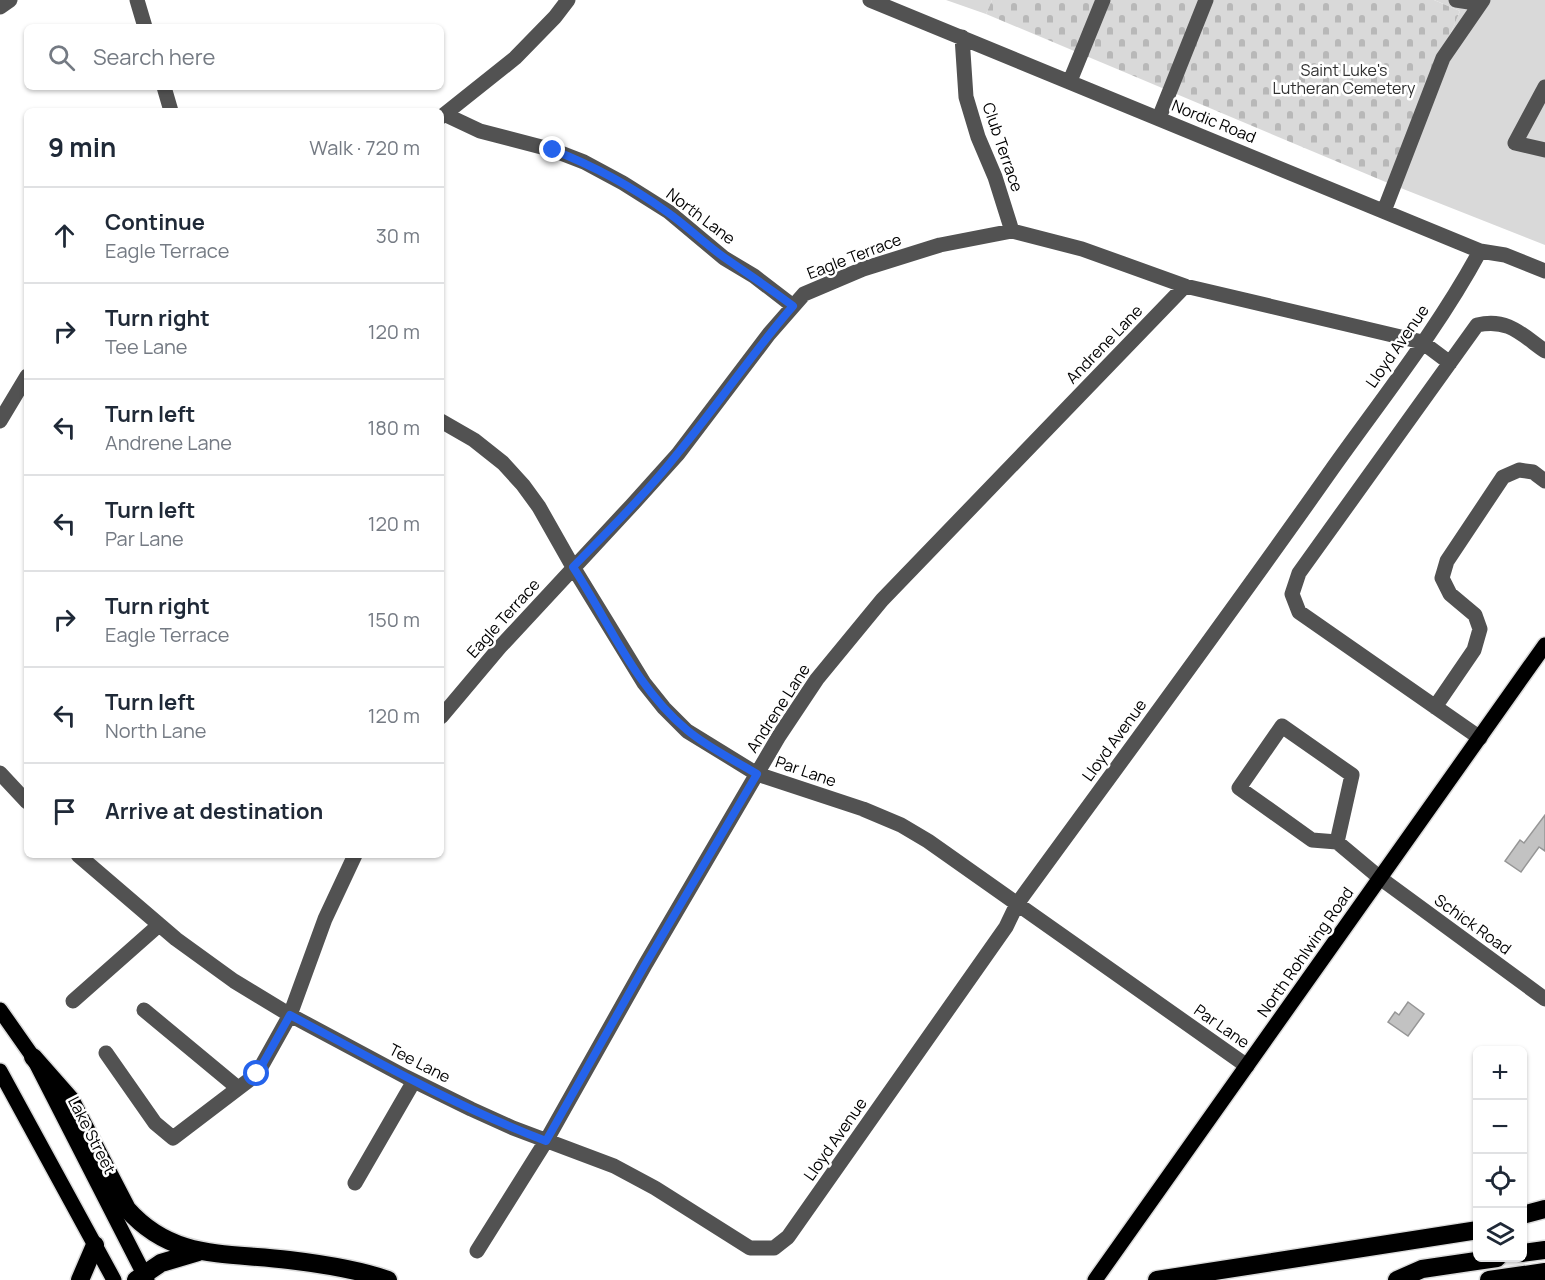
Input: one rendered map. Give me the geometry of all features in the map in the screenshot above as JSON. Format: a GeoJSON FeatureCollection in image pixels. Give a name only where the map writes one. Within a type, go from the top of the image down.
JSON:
{"type":"FeatureCollection","features":[{"type":"Feature","properties":{"kind":"highway"},"geometry":{"type":"LineString","coordinates":[[33,1057],[70,1099],[127,1209],[156,1235],[198,1252],[289,1260],[367,1273],[388,1280]]}},
{"type":"Feature","properties":{"kind":"highway"},"geometry":{"type":"LineString","coordinates":[[1527,1214],[1545,1209]]}},
{"type":"Feature","properties":{"kind":"highway"},"geometry":{"type":"LineString","coordinates":[[1527,1223],[1545,1221]]}},
{"type":"Feature","properties":{"kind":"highway"},"geometry":{"type":"LineString","coordinates":[[1157,1280],[1473,1229]]}},
{"type":"Feature","properties":{"kind":"highway"},"geometry":{"type":"LineString","coordinates":[[80,1280],[95,1245]]}},
{"type":"Feature","properties":{"kind":"highway"},"geometry":{"type":"LineString","coordinates":[[1527,1252],[1545,1250]]}},
{"type":"Feature","properties":{"kind":"highway"},"geometry":{"type":"LineString","coordinates":[[142,1279],[161,1263],[198,1252]]}},
{"type":"Feature","properties":{"kind":"highway"},"geometry":{"type":"LineString","coordinates":[[1397,1280],[1422,1269],[1473,1261]]}},
{"type":"Feature","properties":{"kind":"highway"},"geometry":{"type":"LineString","coordinates":[[1489,1280],[1545,1272]]}},
{"type":"Feature","properties":{"kind":"main road","name":"North Rohlwing Road"},"geometry":{"type":"LineString","coordinates":[[1095,1280],[1545,645]]}},
{"type":"Feature","properties":{"kind":"main road","name":"Lake Street"},"geometry":{"type":"LineString","coordinates":[[0,1010],[33,1057],[142,1279]]}},
{"type":"Feature","properties":{"kind":"main road"},"geometry":{"type":"LineString","coordinates":[[0,1071],[114,1280]]}},
{"type":"Feature","properties":{"kind":"street"},"geometry":{"type":"LineString","coordinates":[[0,7],[10,0]]}},
{"type":"Feature","properties":{"kind":"street"},"geometry":{"type":"LineString","coordinates":[[137,0],[145,24]]}},
{"type":"Feature","properties":{"kind":"street"},"geometry":{"type":"LineString","coordinates":[[444,116],[515,58],[555,17],[568,0]]}},
{"type":"Feature","properties":{"kind":"street","name":"Nordic Road"},"geometry":{"type":"LineString","coordinates":[[870,0],[1480,251],[1505,255],[1545,271]]}},
{"type":"Feature","properties":{"kind":"street"},"geometry":{"type":"LineString","coordinates":[[1070,81],[1103,0]]}},
{"type":"Feature","properties":{"kind":"street"},"geometry":{"type":"LineString","coordinates":[[1159,118],[1206,0]]}},
{"type":"Feature","properties":{"kind":"street"},"geometry":{"type":"LineString","coordinates":[[1456,0],[1469,2],[1477,0]]}},
{"type":"Feature","properties":{"kind":"street"},"geometry":{"type":"LineString","coordinates":[[1384,211],[1443,58],[1483,0]]}},
{"type":"Feature","properties":{"kind":"street","name":"Club Terrace"},"geometry":{"type":"LineString","coordinates":[[962,37],[966,97],[1012,231]]}},
{"type":"Feature","properties":{"kind":"street"},"geometry":{"type":"LineString","coordinates":[[1545,87],[1515,143],[1545,150]]}},
{"type":"Feature","properties":{"kind":"street"},"geometry":{"type":"LineString","coordinates":[[165,90],[170,108]]}},
{"type":"Feature","properties":{"kind":"street","name":"North Lane"},"geometry":{"type":"LineString","coordinates":[[444,116],[480,130],[553,150],[584,162],[623,183],[669,212],[724,258],[754,276],[793,306]]}},
{"type":"Feature","properties":{"kind":"street","name":"Eagle Terrace"},"geometry":{"type":"LineString","coordinates":[[444,713],[500,647],[678,454],[769,334],[804,294],[863,268],[940,245],[1012,231],[1082,249],[1185,286],[1422,342]]}},
{"type":"Feature","properties":{"kind":"street","name":"Lloyd Avenue"},"geometry":{"type":"LineString","coordinates":[[774,1248],[788,1237],[1006,927],[1017,904],[1281,541],[1422,342],[1468,274],[1480,251]]}},
{"type":"Feature","properties":{"kind":"street","name":"Andrene Lane"},"geometry":{"type":"LineString","coordinates":[[477,1251],[546,1141],[645,965],[757,774],[817,679],[882,600],[1185,286]]}},
{"type":"Feature","properties":{"kind":"street"},"geometry":{"type":"LineString","coordinates":[[1480,738],[1299,612],[1292,594],[1299,573],[1477,325],[1493,321],[1514,328],[1545,351]]}},
{"type":"Feature","properties":{"kind":"street"},"geometry":{"type":"LineString","coordinates":[[1422,342],[1450,363]]}},
{"type":"Feature","properties":{"kind":"street"},"geometry":{"type":"LineString","coordinates":[[0,421],[24,381]]}},
{"type":"Feature","properties":{"kind":"street","name":"Par Lane"},"geometry":{"type":"LineString","coordinates":[[444,423],[474,440],[503,463],[523,485],[539,507],[644,683],[687,731],[757,774],[862,809],[901,825],[928,841],[1247,1066]]}},
{"type":"Feature","properties":{"kind":"street"},"geometry":{"type":"LineString","coordinates":[[1435,707],[1474,650],[1480,629],[1475,615],[1450,594],[1442,578],[1447,561],[1503,477],[1519,470],[1533,472],[1545,481]]}},
{"type":"Feature","properties":{"kind":"street"},"geometry":{"type":"LineString","coordinates":[[1282,726],[1352,775],[1337,842],[1312,840],[1239,788],[1282,726]]}},
{"type":"Feature","properties":{"kind":"street"},"geometry":{"type":"LineString","coordinates":[[0,773],[24,799]]}},
{"type":"Feature","properties":{"kind":"street","name":"Schick Road"},"geometry":{"type":"LineString","coordinates":[[1337,842],[1380,879],[1545,999]]}},
{"type":"Feature","properties":{"kind":"street","name":"Tee Lane"},"geometry":{"type":"LineString","coordinates":[[81,858],[159,925],[234,981],[290,1015],[414,1081],[513,1128],[614,1166],[655,1188],[750,1248],[774,1248]]}},
{"type":"Feature","properties":{"kind":"street"},"geometry":{"type":"LineString","coordinates":[[106,1053],[155,1123],[173,1138],[257,1074],[290,1015],[325,919],[354,858]]}},
{"type":"Feature","properties":{"kind":"street"},"geometry":{"type":"LineString","coordinates":[[73,1001],[159,925]]}},
{"type":"Feature","properties":{"kind":"street"},"geometry":{"type":"LineString","coordinates":[[144,1010],[238,1088]]}},
{"type":"Feature","properties":{"kind":"street"},"geometry":{"type":"LineString","coordinates":[[355,1183],[414,1081]]}},
{"type":"Feature","properties":{"kind":"green space"},"geometry":{"type":"Polygon","coordinates":[[[946,0],[992,0],[986,14],[946,0]]]}},
{"type":"Feature","properties":{"kind":"green space","name":"Saint Luke's Lutheran Cemetery"},"geometry":{"type":"Polygon","coordinates":[[[992,0],[1434,0],[1460,11],[1388,183],[986,14],[992,0]]]}},
{"type":"Feature","properties":{"kind":"green space"},"geometry":{"type":"Polygon","coordinates":[[[1434,0],[1545,0],[1545,245],[1388,183],[1460,11],[1434,0]]]}},
{"type":"Feature","properties":{"kind":"building"},"geometry":{"type":"Polygon","coordinates":[[[1545,815],[1545,851],[1539,847],[1521,872],[1505,861],[1520,840],[1524,843],[1545,815]]]}},
{"type":"Feature","properties":{"kind":"building"},"geometry":{"type":"Polygon","coordinates":[[[1408,1002],[1424,1014],[1408,1036],[1388,1022],[1395,1012],[1399,1015],[1408,1002]]]}},
{"type":"Feature","properties":{"kind":"route"},"geometry":{"type":"LineString","coordinates":[[257,1074],[290,1015],[414,1081],[471,1109],[546,1141],[645,965],[757,774],[687,731],[664,708],[629,660],[573,567],[678,454],[793,306],[754,276],[724,258],[669,212],[584,162],[553,150]]}}]}
